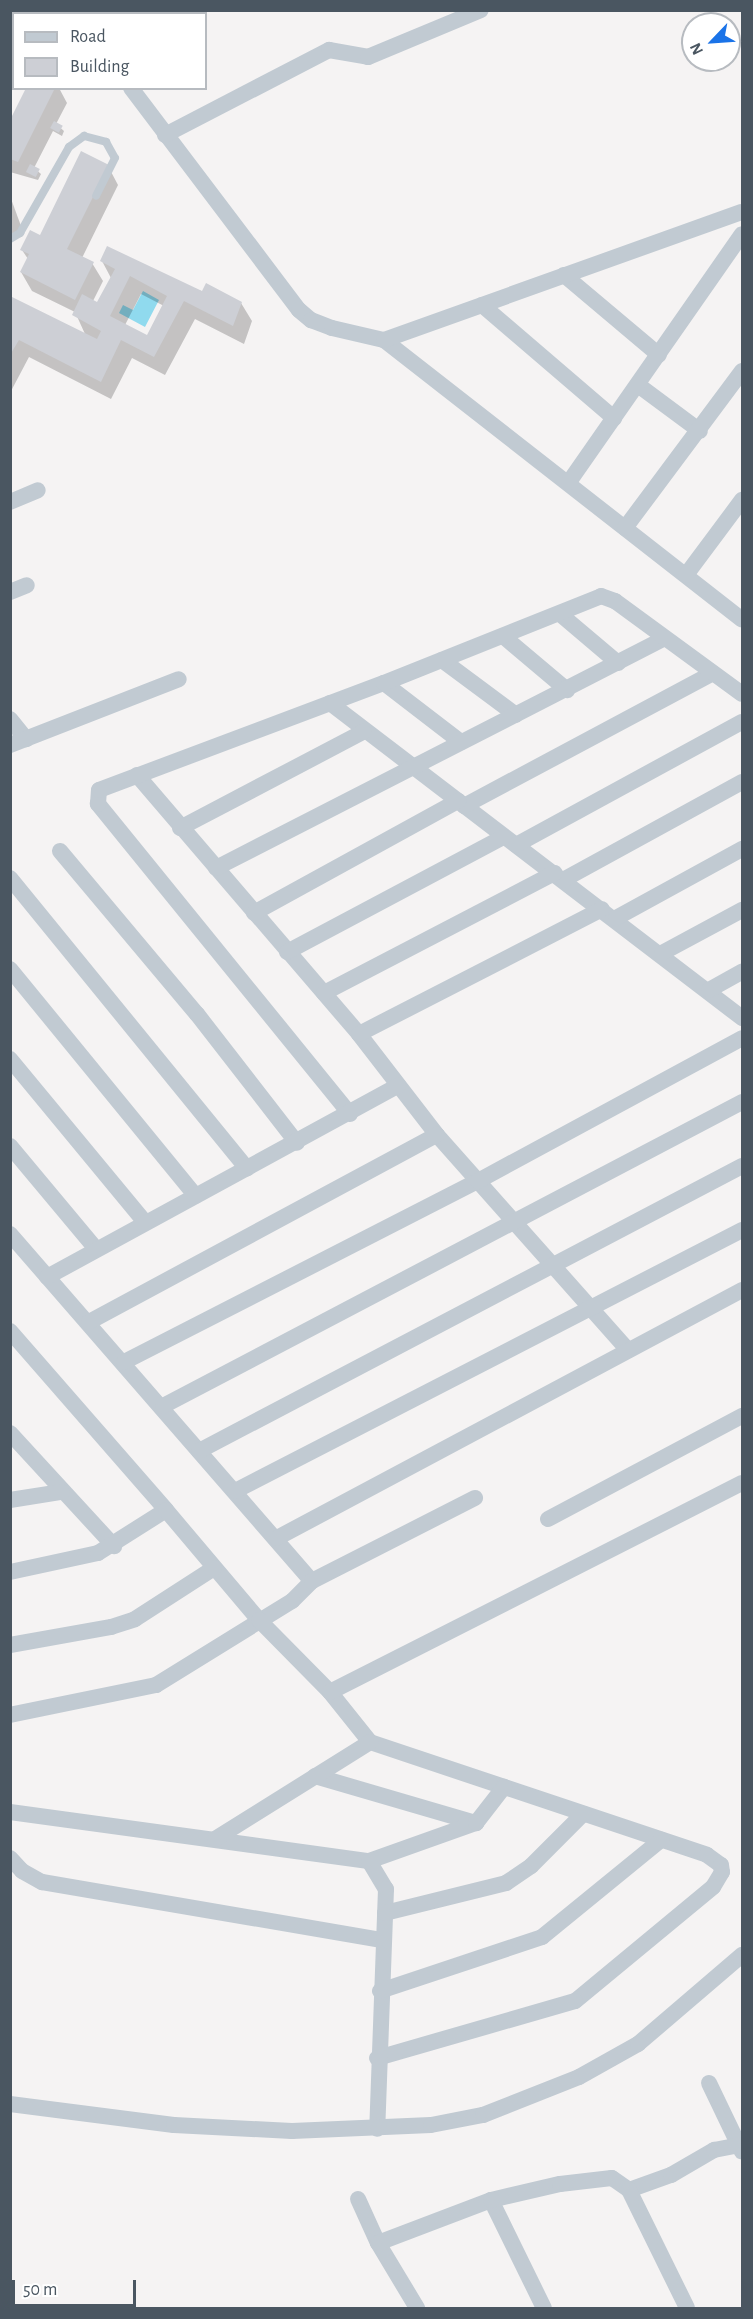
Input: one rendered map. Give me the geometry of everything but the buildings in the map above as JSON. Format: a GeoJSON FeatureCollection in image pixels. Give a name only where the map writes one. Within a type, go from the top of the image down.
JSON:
{"type":"FeatureCollection","features":[{"type":"Feature","properties":{"kind":"street"},"geometry":{"type":"LineString","coordinates":[[165,135],[329,50],[368,57],[481,10]]}},
{"type":"Feature","properties":{"kind":"street"},"geometry":{"type":"LineString","coordinates":[[132,90],[299,310],[311,320],[332,328],[384,340],[569,482],[742,620]]}},
{"type":"Feature","properties":{"kind":"street"},"geometry":{"type":"LineString","coordinates":[[384,340],[742,212]]}},
{"type":"Feature","properties":{"kind":"street"},"geometry":{"type":"LineString","coordinates":[[569,482],[742,234]]}},
{"type":"Feature","properties":{"kind":"street"},"geometry":{"type":"LineString","coordinates":[[564,275],[659,355]]}},
{"type":"Feature","properties":{"kind":"street"},"geometry":{"type":"LineString","coordinates":[[482,304],[614,418]]}},
{"type":"Feature","properties":{"kind":"street"},"geometry":{"type":"LineString","coordinates":[[625,528],[700,431],[742,371]]}},
{"type":"Feature","properties":{"kind":"street"},"geometry":{"type":"LineString","coordinates":[[638,385],[700,431]]}},
{"type":"Feature","properties":{"kind":"street"},"geometry":{"type":"LineString","coordinates":[[10,502],[38,490]]}},
{"type":"Feature","properties":{"kind":"street"},"geometry":{"type":"LineString","coordinates":[[687,575],[742,500]]}},
{"type":"Feature","properties":{"kind":"street"},"geometry":{"type":"LineString","coordinates":[[10,592],[27,585]]}},
{"type":"Feature","properties":{"kind":"street"},"geometry":{"type":"LineString","coordinates":[[350,1114],[98,804],[95,795],[104,785],[137,776],[384,683],[602,596],[615,601],[742,694]]}},
{"type":"Feature","properties":{"kind":"street"},"geometry":{"type":"LineString","coordinates":[[560,614],[618,663]]}},
{"type":"Feature","properties":{"kind":"street"},"geometry":{"type":"LineString","coordinates":[[503,636],[567,690]]}},
{"type":"Feature","properties":{"kind":"street"},"geometry":{"type":"LineString","coordinates":[[216,868],[412,766],[567,690],[664,638]]}},
{"type":"Feature","properties":{"kind":"street"},"geometry":{"type":"LineString","coordinates":[[442,660],[516,716]]}},
{"type":"Feature","properties":{"kind":"street"},"geometry":{"type":"LineString","coordinates":[[254,913],[713,673]]}},
{"type":"Feature","properties":{"kind":"street"},"geometry":{"type":"LineString","coordinates":[[10,719],[18,742],[179,679]]}},
{"type":"Feature","properties":{"kind":"street"},"geometry":{"type":"LineString","coordinates":[[384,683],[461,742]]}},
{"type":"Feature","properties":{"kind":"street"},"geometry":{"type":"LineString","coordinates":[[330,703],[363,732],[609,913],[742,1017]]}},
{"type":"Feature","properties":{"kind":"street"},"geometry":{"type":"LineString","coordinates":[[287,952],[742,722]]}},
{"type":"Feature","properties":{"kind":"street"},"geometry":{"type":"LineString","coordinates":[[180,828],[363,732]]}},
{"type":"Feature","properties":{"kind":"street"},"geometry":{"type":"LineString","coordinates":[[137,776],[359,1034],[437,1135],[628,1350]]}},
{"type":"Feature","properties":{"kind":"street"},"geometry":{"type":"LineString","coordinates":[[324,993],[559,877],[742,782]]}},
{"type":"Feature","properties":{"kind":"street"},"geometry":{"type":"LineString","coordinates":[[359,1034],[742,849]]}},
{"type":"Feature","properties":{"kind":"street"},"geometry":{"type":"LineString","coordinates":[[60,850],[197,1014],[297,1143]]}},
{"type":"Feature","properties":{"kind":"street"},"geometry":{"type":"LineString","coordinates":[[10,878],[247,1169]]}},
{"type":"Feature","properties":{"kind":"street"},"geometry":{"type":"LineString","coordinates":[[662,953],[742,910]]}},
{"type":"Feature","properties":{"kind":"street"},"geometry":{"type":"LineString","coordinates":[[10,969],[196,1196]]}},
{"type":"Feature","properties":{"kind":"street"},"geometry":{"type":"LineString","coordinates":[[709,990],[742,972]]}},
{"type":"Feature","properties":{"kind":"street"},"geometry":{"type":"LineString","coordinates":[[124,1362],[478,1181],[742,1038]]}},
{"type":"Feature","properties":{"kind":"street"},"geometry":{"type":"LineString","coordinates":[[10,1059],[145,1222]]}},
{"type":"Feature","properties":{"kind":"street"},"geometry":{"type":"LineString","coordinates":[[47,1277],[398,1086]]}},
{"type":"Feature","properties":{"kind":"street"},"geometry":{"type":"LineString","coordinates":[[163,1407],[742,1102]]}},
{"type":"Feature","properties":{"kind":"street"},"geometry":{"type":"LineString","coordinates":[[89,1322],[437,1135]]}},
{"type":"Feature","properties":{"kind":"street"},"geometry":{"type":"LineString","coordinates":[[10,1146],[96,1249]]}},
{"type":"Feature","properties":{"kind":"street"},"geometry":{"type":"LineString","coordinates":[[199,1450],[742,1166]]}},
{"type":"Feature","properties":{"kind":"street"},"geometry":{"type":"LineString","coordinates":[[235,1491],[742,1230]]}},
{"type":"Feature","properties":{"kind":"street"},"geometry":{"type":"LineString","coordinates":[[10,1234],[124,1362],[312,1581]]}},
{"type":"Feature","properties":{"kind":"street"},"geometry":{"type":"LineString","coordinates":[[277,1538],[742,1290]]}},
{"type":"Feature","properties":{"kind":"street"},"geometry":{"type":"LineString","coordinates":[[10,1331],[213,1568],[259,1620],[330,1692],[370,1742],[661,1840],[714,1859],[721,1865],[719,1878],[590,1991],[557,2007],[377,2058]]}},
{"type":"Feature","properties":{"kind":"street"},"geometry":{"type":"LineString","coordinates":[[548,1519],[742,1416]]}},
{"type":"Feature","properties":{"kind":"street"},"geometry":{"type":"LineString","coordinates":[[10,1433],[61,1492],[114,1546]]}},
{"type":"Feature","properties":{"kind":"street"},"geometry":{"type":"LineString","coordinates":[[330,1692],[742,1483]]}},
{"type":"Feature","properties":{"kind":"street"},"geometry":{"type":"LineString","coordinates":[[10,1500],[61,1492]]}},
{"type":"Feature","properties":{"kind":"street"},"geometry":{"type":"LineString","coordinates":[[10,1716],[156,1685],[292,1600],[312,1581],[475,1498]]}},
{"type":"Feature","properties":{"kind":"street"},"geometry":{"type":"LineString","coordinates":[[10,1572],[84,1557],[114,1546],[165,1510]]}},
{"type":"Feature","properties":{"kind":"street"},"geometry":{"type":"LineString","coordinates":[[10,1645],[111,1627],[135,1618],[213,1568]]}},
{"type":"Feature","properties":{"kind":"street"},"geometry":{"type":"LineString","coordinates":[[215,1839],[370,1742]]}},
{"type":"Feature","properties":{"kind":"street"},"geometry":{"type":"LineString","coordinates":[[315,1776],[476,1823]]}},
{"type":"Feature","properties":{"kind":"street"},"geometry":{"type":"LineString","coordinates":[[10,1812],[369,1861],[476,1823],[504,1787]]}},
{"type":"Feature","properties":{"kind":"street"},"geometry":{"type":"LineString","coordinates":[[385,1913],[506,1884],[531,1866],[583,1814]]}},
{"type":"Feature","properties":{"kind":"street"},"geometry":{"type":"LineString","coordinates":[[380,1991],[542,1937],[661,1840]]}},
{"type":"Feature","properties":{"kind":"street"},"geometry":{"type":"LineString","coordinates":[[10,1858],[22,1871],[42,1882],[382,1940]]}},
{"type":"Feature","properties":{"kind":"street"},"geometry":{"type":"LineString","coordinates":[[369,1861],[386,1889],[377,2058],[377,2129]]}},
{"type":"Feature","properties":{"kind":"street"},"geometry":{"type":"LineString","coordinates":[[10,2104],[174,2125],[292,2131],[431,2125],[483,2115],[579,2077],[638,2044],[742,1954]]}},
{"type":"Feature","properties":{"kind":"street"},"geometry":{"type":"LineString","coordinates":[[628,2190],[671,2175],[714,2150],[741,2148],[709,2083]]}},
{"type":"Feature","properties":{"kind":"street"},"geometry":{"type":"LineString","coordinates":[[378,2242],[491,2200],[598,2178],[620,2181],[628,2190],[687,2308]]}},
{"type":"Feature","properties":{"kind":"street"},"geometry":{"type":"LineString","coordinates":[[358,2199],[378,2242],[417,2308]]}},
{"type":"Feature","properties":{"kind":"street"},"geometry":{"type":"LineString","coordinates":[[491,2200],[544,2308]]}},
{"type":"Feature","properties":{"kind":"lane"},"geometry":{"type":"LineString","coordinates":[[10,239],[20,233],[69,147],[84,136],[106,142],[114,158],[96,196]]}},
{"type":"Feature","properties":{"kind":"water"},"geometry":{"type":"Polygon","coordinates":[[[143,291],[159,300],[145,327],[119,313],[123,305],[133,310],[143,291]]]}}]}
